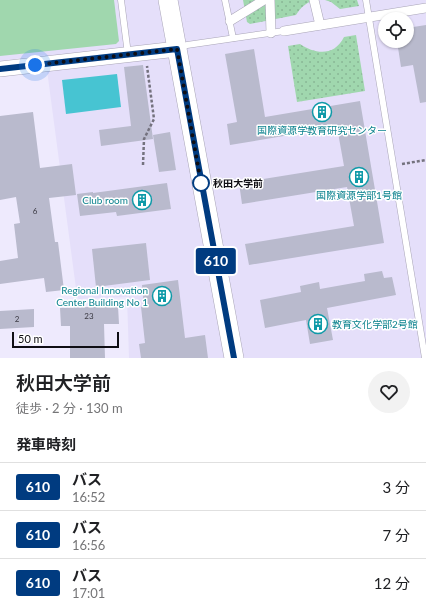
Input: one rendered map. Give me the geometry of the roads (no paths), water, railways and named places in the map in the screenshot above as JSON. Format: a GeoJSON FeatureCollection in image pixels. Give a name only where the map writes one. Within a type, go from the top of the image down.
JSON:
{"type":"FeatureCollection","features":[{"type":"Feature","properties":{"kind":"main road"},"geometry":{"type":"LineString","coordinates":[[168,0],[234,358]]}},
{"type":"Feature","properties":{"kind":"street"},"geometry":{"type":"LineString","coordinates":[[230,21],[264,0]]}},
{"type":"Feature","properties":{"kind":"street"},"geometry":{"type":"LineString","coordinates":[[270,0],[271,33]]}},
{"type":"Feature","properties":{"kind":"street"},"geometry":{"type":"LineString","coordinates":[[314,0],[320,26]]}},
{"type":"Feature","properties":{"kind":"street"},"geometry":{"type":"LineString","coordinates":[[284,31],[426,8]]}},
{"type":"Feature","properties":{"kind":"street"},"geometry":{"type":"LineString","coordinates":[[0,69],[177,49]]}},
{"type":"Feature","properties":{"kind":"lane"},"geometry":{"type":"LineString","coordinates":[[121,0],[128,55]]}},
{"type":"Feature","properties":{"kind":"lane"},"geometry":{"type":"LineString","coordinates":[[225,0],[233,38]]}},
{"type":"Feature","properties":{"kind":"lane"},"geometry":{"type":"LineString","coordinates":[[366,0],[426,356]]}},
{"type":"Feature","properties":{"kind":"lane"},"geometry":{"type":"LineString","coordinates":[[177,49],[187,45],[284,31]]}},
{"type":"Feature","properties":{"kind":"water"},"geometry":{"type":"Polygon","coordinates":[[[117,74],[121,107],[66,114],[62,80],[117,74]]]}},
{"type":"Feature","properties":{"kind":"place","name":"国際資源学教育研究センター"},"geometry":{"type":"Point","coordinates":[322,112]}},
{"type":"Feature","properties":{"kind":"place","name":"国際資源学部1号館"},"geometry":{"type":"Point","coordinates":[359,177]}},
{"type":"Feature","properties":{"kind":"place","name":"秋田大学前"},"geometry":{"type":"Point","coordinates":[201,183]}},
{"type":"Feature","properties":{"kind":"place","name":"Club room"},"geometry":{"type":"Point","coordinates":[142,200]}},
{"type":"Feature","properties":{"kind":"place","name":"Regional Innovation Center Building No 1"},"geometry":{"type":"Point","coordinates":[162,296]}},
{"type":"Feature","properties":{"kind":"place","name":"教育文化学部2号館"},"geometry":{"type":"Point","coordinates":[318,324]}}]}
